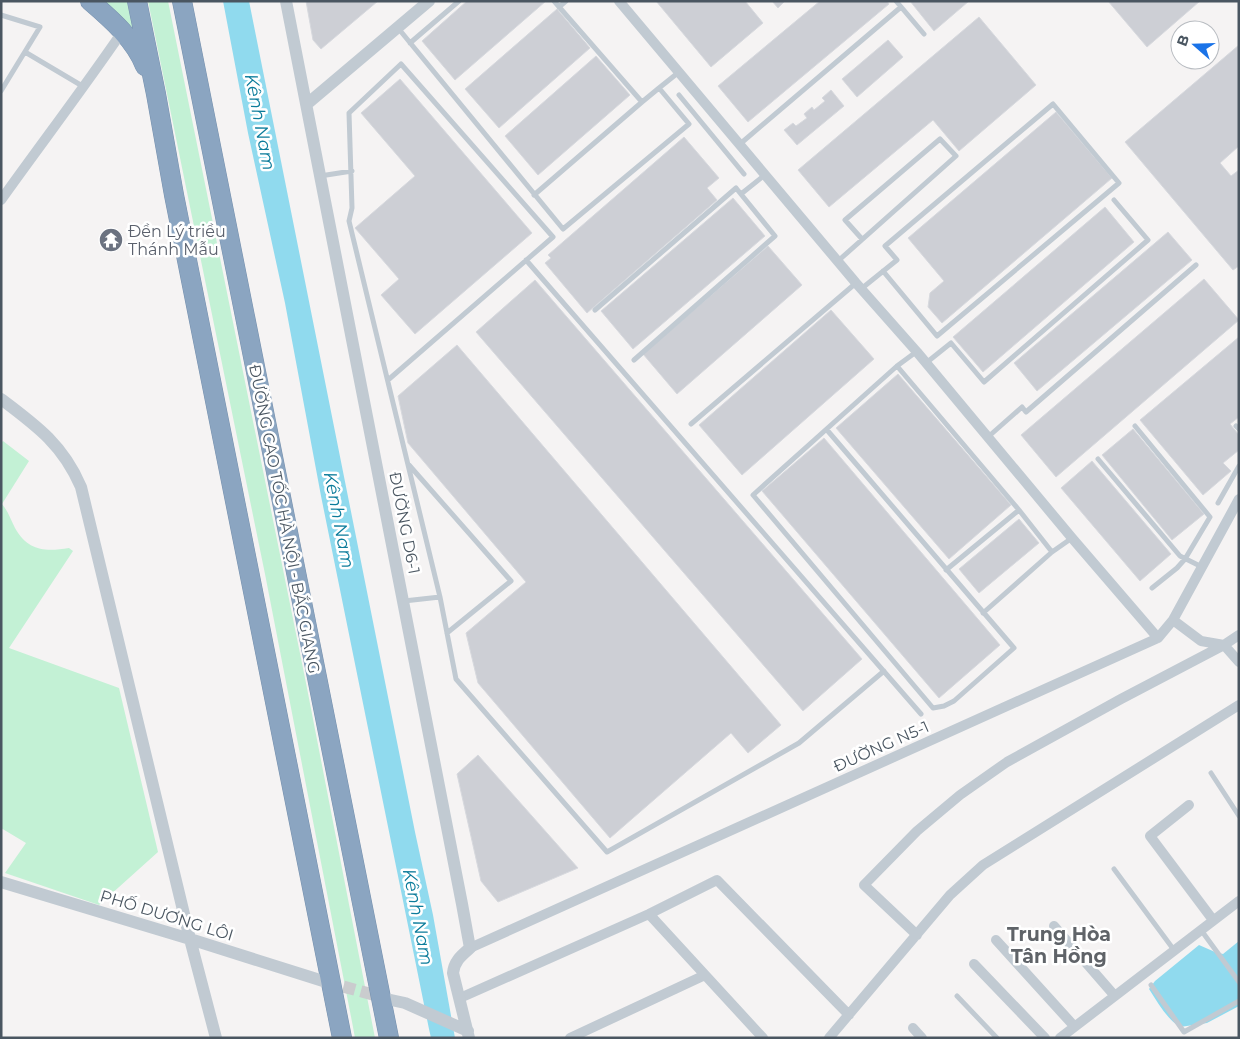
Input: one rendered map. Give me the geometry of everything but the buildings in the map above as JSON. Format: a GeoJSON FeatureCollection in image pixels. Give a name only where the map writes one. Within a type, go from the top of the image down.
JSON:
{"type":"FeatureCollection","features":[{"type":"Feature","properties":{"kind":"highway"},"geometry":{"type":"LineString","coordinates":[[90,1],[122,32],[142,59],[156,94]]}},
{"type":"Feature","properties":{"kind":"highway"},"geometry":{"type":"LineString","coordinates":[[137,1],[342,1038]]}},
{"type":"Feature","properties":{"kind":"highway","name":"ĐƯỜNG CAO TỐC HÀ NỘI - BẮC GIANG"},"geometry":{"type":"LineString","coordinates":[[182,1],[389,1038]]}},
{"type":"Feature","properties":{"kind":"street","name":"ĐƯỜNG D6-1"},"geometry":{"type":"LineString","coordinates":[[286,1],[470,948]]}},
{"type":"Feature","properties":{"kind":"street"},"geometry":{"type":"LineString","coordinates":[[618,1],[1158,638]]}},
{"type":"Feature","properties":{"kind":"street"},"geometry":{"type":"LineString","coordinates":[[307,104],[427,2]]}},
{"type":"Feature","properties":{"kind":"street"},"geometry":{"type":"LineString","coordinates":[[1,200],[49,131],[85,87],[122,32]]}},
{"type":"Feature","properties":{"kind":"street"},"geometry":{"type":"LineString","coordinates":[[1,399],[30,421],[53,442],[69,464],[81,487],[190,939],[216,1038]]}},
{"type":"Feature","properties":{"kind":"street","name":"ĐƯỜNG N5-1"},"geometry":{"type":"LineString","coordinates":[[470,948],[1158,638],[1172,620],[1239,499]]}},
{"type":"Feature","properties":{"kind":"street"},"geometry":{"type":"LineString","coordinates":[[1172,620],[1201,641],[1224,645],[1239,662]]}},
{"type":"Feature","properties":{"kind":"street"},"geometry":{"type":"LineString","coordinates":[[917,935],[864,885],[917,831],[960,795],[1007,762],[1224,645],[1239,635]]}},
{"type":"Feature","properties":{"kind":"street"},"geometry":{"type":"LineString","coordinates":[[829,1038],[950,895],[984,865],[1239,705]]}},
{"type":"Feature","properties":{"kind":"street"},"geometry":{"type":"LineString","coordinates":[[1189,805],[1150,836],[1212,920]]}},
{"type":"Feature","properties":{"kind":"street"},"geometry":{"type":"LineString","coordinates":[[460,998],[649,914],[716,880],[849,1015]]}},
{"type":"Feature","properties":{"kind":"street","name":"PHỐ DƯƠNG LÔI"},"geometry":{"type":"LineString","coordinates":[[1,882],[323,981]]}},
{"type":"Feature","properties":{"kind":"street"},"geometry":{"type":"LineString","coordinates":[[1060,1038],[1072,1031],[1114,996],[1239,901]]}},
{"type":"Feature","properties":{"kind":"street"},"geometry":{"type":"LineString","coordinates":[[649,914],[763,1038]]}},
{"type":"Feature","properties":{"kind":"street"},"geometry":{"type":"LineString","coordinates":[[1054,926],[1114,996]]}},
{"type":"Feature","properties":{"kind":"street"},"geometry":{"type":"LineString","coordinates":[[996,940],[1072,1031]]}},
{"type":"Feature","properties":{"kind":"street"},"geometry":{"type":"LineString","coordinates":[[469,1034],[453,967],[457,960],[470,948]]}},
{"type":"Feature","properties":{"kind":"street"},"geometry":{"type":"LineString","coordinates":[[974,964],[1045,1038]]}},
{"type":"Feature","properties":{"kind":"street"},"geometry":{"type":"LineString","coordinates":[[570,1038],[706,975]]}},
{"type":"Feature","properties":{"kind":"street"},"geometry":{"type":"LineString","coordinates":[[391,1000],[405,1003],[451,1023],[469,1034]]}},
{"type":"Feature","properties":{"kind":"street"},"geometry":{"type":"LineString","coordinates":[[913,1028],[922,1038]]}},
{"type":"Feature","properties":{"kind":"lane"},"geometry":{"type":"LineString","coordinates":[[410,43],[459,1]]}},
{"type":"Feature","properties":{"kind":"lane"},"geometry":{"type":"LineString","coordinates":[[554,1],[642,102]]}},
{"type":"Feature","properties":{"kind":"lane"},"geometry":{"type":"LineString","coordinates":[[559,7],[566,1]]}},
{"type":"Feature","properties":{"kind":"lane"},"geometry":{"type":"LineString","coordinates":[[896,1],[924,34]]}},
{"type":"Feature","properties":{"kind":"lane"},"geometry":{"type":"LineString","coordinates":[[740,144],[901,7]]}},
{"type":"Feature","properties":{"kind":"lane"},"geometry":{"type":"LineString","coordinates":[[1,15],[40,27],[1,91]]}},
{"type":"Feature","properties":{"kind":"lane"},"geometry":{"type":"LineString","coordinates":[[397,28],[562,229],[689,124],[659,88]]}},
{"type":"Feature","properties":{"kind":"lane"},"geometry":{"type":"LineString","coordinates":[[25,52],[85,87]]}},
{"type":"Feature","properties":{"kind":"lane"},"geometry":{"type":"LineString","coordinates":[[388,380],[553,237],[401,64],[349,113],[352,171],[352,208],[349,221],[440,597],[456,679],[607,852],[800,743],[884,671]]}},
{"type":"Feature","properties":{"kind":"lane"},"geometry":{"type":"LineString","coordinates":[[534,195],[679,72]]}},
{"type":"Feature","properties":{"kind":"lane"},"geometry":{"type":"LineString","coordinates":[[679,95],[744,174]]}},
{"type":"Feature","properties":{"kind":"lane"},"geometry":{"type":"LineString","coordinates":[[691,424],[859,286],[897,260],[885,246],[1053,104],[1119,183],[937,336],[883,271]]}},
{"type":"Feature","properties":{"kind":"lane"},"geometry":{"type":"LineString","coordinates":[[838,261],[956,156],[940,139],[845,220],[862,239]]}},
{"type":"Feature","properties":{"kind":"lane"},"geometry":{"type":"LineString","coordinates":[[320,176],[352,171]]}},
{"type":"Feature","properties":{"kind":"lane"},"geometry":{"type":"LineString","coordinates":[[741,194],[766,174]]}},
{"type":"Feature","properties":{"kind":"lane"},"geometry":{"type":"LineString","coordinates":[[595,310],[736,188],[775,236],[634,360]]}},
{"type":"Feature","properties":{"kind":"lane"},"geometry":{"type":"LineString","coordinates":[[926,363],[950,344],[984,382],[992,376],[1148,240],[1114,200]]}},
{"type":"Feature","properties":{"kind":"lane"},"geometry":{"type":"LineString","coordinates":[[526,260],[921,714]]}},
{"type":"Feature","properties":{"kind":"lane"},"geometry":{"type":"LineString","coordinates":[[988,437],[1022,407],[1026,412],[1196,265]]}},
{"type":"Feature","properties":{"kind":"lane"},"geometry":{"type":"LineString","coordinates":[[827,430],[1014,648],[954,701],[944,706],[934,708],[753,495],[897,366],[917,352]]}},
{"type":"Feature","properties":{"kind":"lane"},"geometry":{"type":"LineString","coordinates":[[897,366],[1019,510],[1052,552]]}},
{"type":"Feature","properties":{"kind":"lane"},"geometry":{"type":"LineString","coordinates":[[1134,426],[1210,517],[1185,559],[1152,588]]}},
{"type":"Feature","properties":{"kind":"lane"},"geometry":{"type":"LineString","coordinates":[[1098,459],[1180,556],[1202,567]]}},
{"type":"Feature","properties":{"kind":"lane"},"geometry":{"type":"LineString","coordinates":[[408,464],[511,581],[447,633]]}},
{"type":"Feature","properties":{"kind":"lane"},"geometry":{"type":"LineString","coordinates":[[1218,503],[1239,466]]}},
{"type":"Feature","properties":{"kind":"lane"},"geometry":{"type":"LineString","coordinates":[[946,570],[1019,510]]}},
{"type":"Feature","properties":{"kind":"lane"},"geometry":{"type":"LineString","coordinates":[[984,613],[1052,552],[1072,538]]}},
{"type":"Feature","properties":{"kind":"lane"},"geometry":{"type":"LineString","coordinates":[[404,601],[440,597]]}},
{"type":"Feature","properties":{"kind":"lane"},"geometry":{"type":"LineString","coordinates":[[1211,773],[1239,816]]}},
{"type":"Feature","properties":{"kind":"lane"},"geometry":{"type":"LineString","coordinates":[[1114,869],[1174,950]]}},
{"type":"Feature","properties":{"kind":"lane"},"geometry":{"type":"LineString","coordinates":[[1200,930],[1239,982]]}},
{"type":"Feature","properties":{"kind":"lane"},"geometry":{"type":"LineString","coordinates":[[1151,985],[1184,1032],[1239,1001]]}},
{"type":"Feature","properties":{"kind":"lane"},"geometry":{"type":"LineString","coordinates":[[957,996],[997,1038]]}},
{"type":"Feature","properties":{"kind":"green space"},"geometry":{"type":"Polygon","coordinates":[[[97,1],[131,1],[137,36],[97,1]]]}},
{"type":"Feature","properties":{"kind":"green space"},"geometry":{"type":"Polygon","coordinates":[[[148,1],[168,1],[306,683],[375,1038],[355,1038],[265,574],[148,1]]]}},
{"type":"Feature","properties":{"kind":"green space"},"geometry":{"type":"Polygon","coordinates":[[[3,441],[29,461],[2,504],[20,536],[38,548],[52,550],[69,548],[73,551],[9,648],[119,688],[158,852],[99,905],[5,873],[26,843],[1,828],[1,443],[3,441]]]}},
{"type":"Feature","properties":{"kind":"water","name":"Kênh Nam"},"geometry":{"type":"Polygon","coordinates":[[[223,1],[249,1],[433,915],[455,1038],[431,1038],[223,1]]]}},
{"type":"Feature","properties":{"kind":"water"},"geometry":{"type":"Polygon","coordinates":[[[1239,941],[1239,1006],[1207,1023],[1180,1027],[1166,1015],[1149,989],[1155,981],[1199,945],[1223,954],[1239,941]]]}},
{"type":"Feature","properties":{"kind":"tunnel"},"geometry":{"type":"LineString","coordinates":[[326,982],[386,998]]}},
{"type":"Feature","properties":{"kind":"place","name":"Đền Lý triều Thánh Mẫu"},"geometry":{"type":"Point","coordinates":[111,240]}},
{"type":"Feature","properties":{"kind":"district","name":"Trung Hòa Tân Hồng"},"geometry":{"type":"Point","coordinates":[1059,945]}}]}
